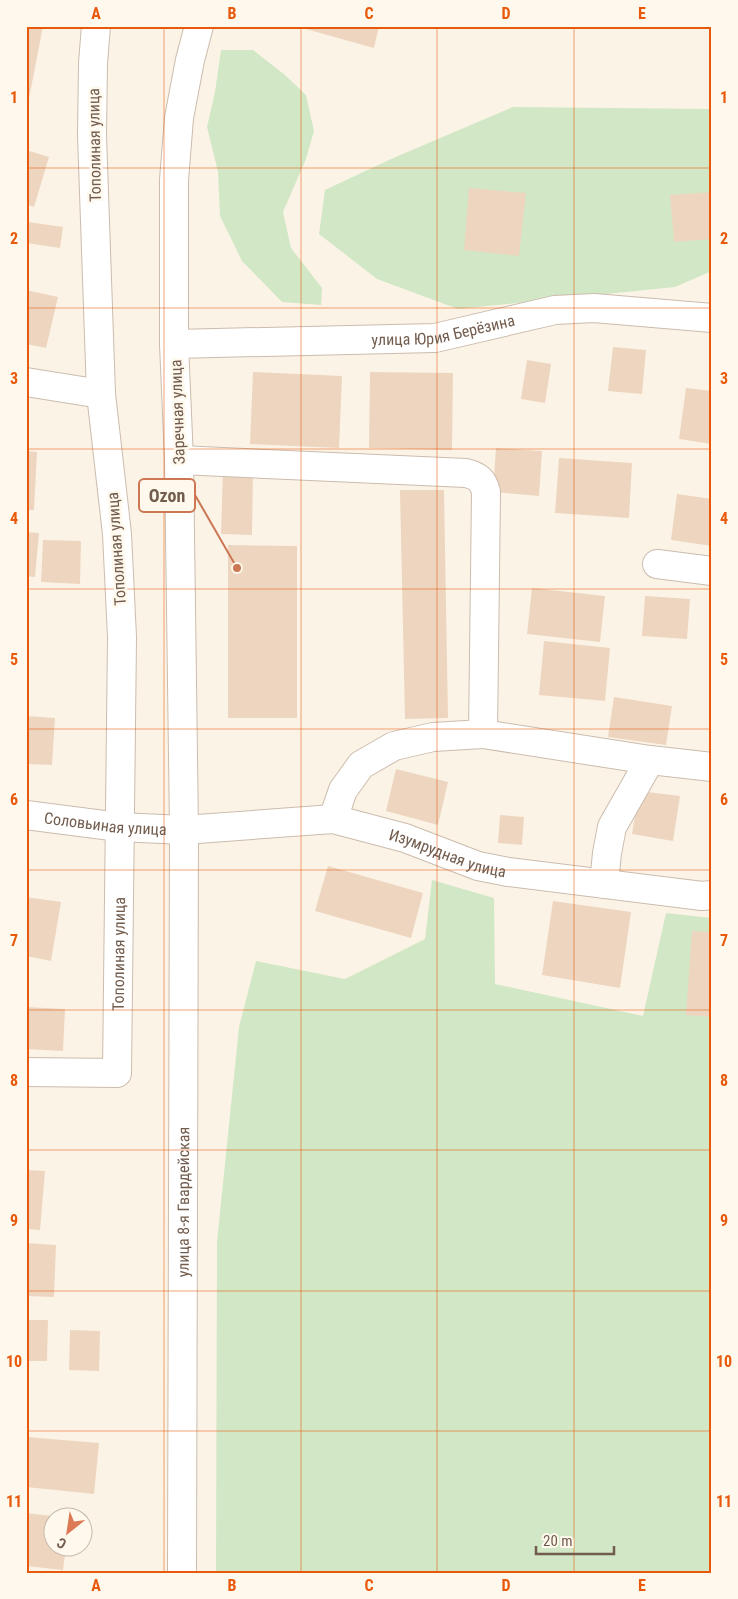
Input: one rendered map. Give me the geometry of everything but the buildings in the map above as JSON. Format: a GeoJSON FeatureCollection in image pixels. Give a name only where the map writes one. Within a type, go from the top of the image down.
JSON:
{"type":"FeatureCollection","features":[{"type":"Feature","properties":{"kind":"street","name":"Тополиная улица"},"geometry":{"type":"LineString","coordinates":[[26,1072],[117,1073],[122,628],[117,534],[101,394],[92,134],[93,63],[96,26]]}},
{"type":"Feature","properties":{"kind":"street","name":"Заречная улица"},"geometry":{"type":"LineString","coordinates":[[184,830],[179,460],[174,344],[174,180],[179,118],[190,60],[199,26]]}},
{"type":"Feature","properties":{"kind":"street","name":"улица Юрия Берёзина"},"geometry":{"type":"LineString","coordinates":[[174,344],[435,338],[555,310],[594,308],[712,318]]}},
{"type":"Feature","properties":{"kind":"street"},"geometry":{"type":"LineString","coordinates":[[26,382],[101,394]]}},
{"type":"Feature","properties":{"kind":"street"},"geometry":{"type":"LineString","coordinates":[[179,460],[456,472],[476,475],[484,482],[486,492],[483,734]]}},
{"type":"Feature","properties":{"kind":"street"},"geometry":{"type":"LineString","coordinates":[[657,564],[712,571]]}},
{"type":"Feature","properties":{"kind":"street"},"geometry":{"type":"LineString","coordinates":[[333,819],[343,790],[361,765],[394,746],[433,737],[483,734],[650,760],[712,767]]}},
{"type":"Feature","properties":{"kind":"street"},"geometry":{"type":"LineString","coordinates":[[604,884],[612,827],[650,760]]}},
{"type":"Feature","properties":{"kind":"street","name":"Соловьиная улица"},"geometry":{"type":"LineString","coordinates":[[26,815],[119,827],[184,830]]}},
{"type":"Feature","properties":{"kind":"street","name":"Изумрудная улица"},"geometry":{"type":"LineString","coordinates":[[184,830],[333,819],[405,838],[478,866],[508,872],[604,884],[702,896],[712,895]]}},
{"type":"Feature","properties":{"kind":"street","name":"улица 8-я Гвардейская"},"geometry":{"type":"LineString","coordinates":[[182,1573],[184,830]]}},
{"type":"Feature","properties":{"kind":"green space"},"geometry":{"type":"Polygon","coordinates":[[[221,50],[253,50],[285,75],[306,95],[314,131],[306,159],[283,212],[291,248],[322,288],[321,305],[282,302],[242,261],[220,216],[218,172],[207,127],[215,92],[221,50]]]}},
{"type":"Feature","properties":{"kind":"green space"},"geometry":{"type":"Polygon","coordinates":[[[513,107],[712,109],[712,271],[675,287],[458,309],[377,279],[319,234],[325,190],[391,159],[513,107]]]}},
{"type":"Feature","properties":{"kind":"green space"},"geometry":{"type":"Polygon","coordinates":[[[432,880],[494,898],[495,984],[643,1016],[666,913],[712,918],[712,1573],[216,1573],[217,1242],[239,1027],[256,961],[345,979],[425,939],[432,880]]]}},
{"type":"Feature","properties":{"kind":"place","name":"Ozon"},"geometry":{"type":"Point","coordinates":[237,568]}}]}
